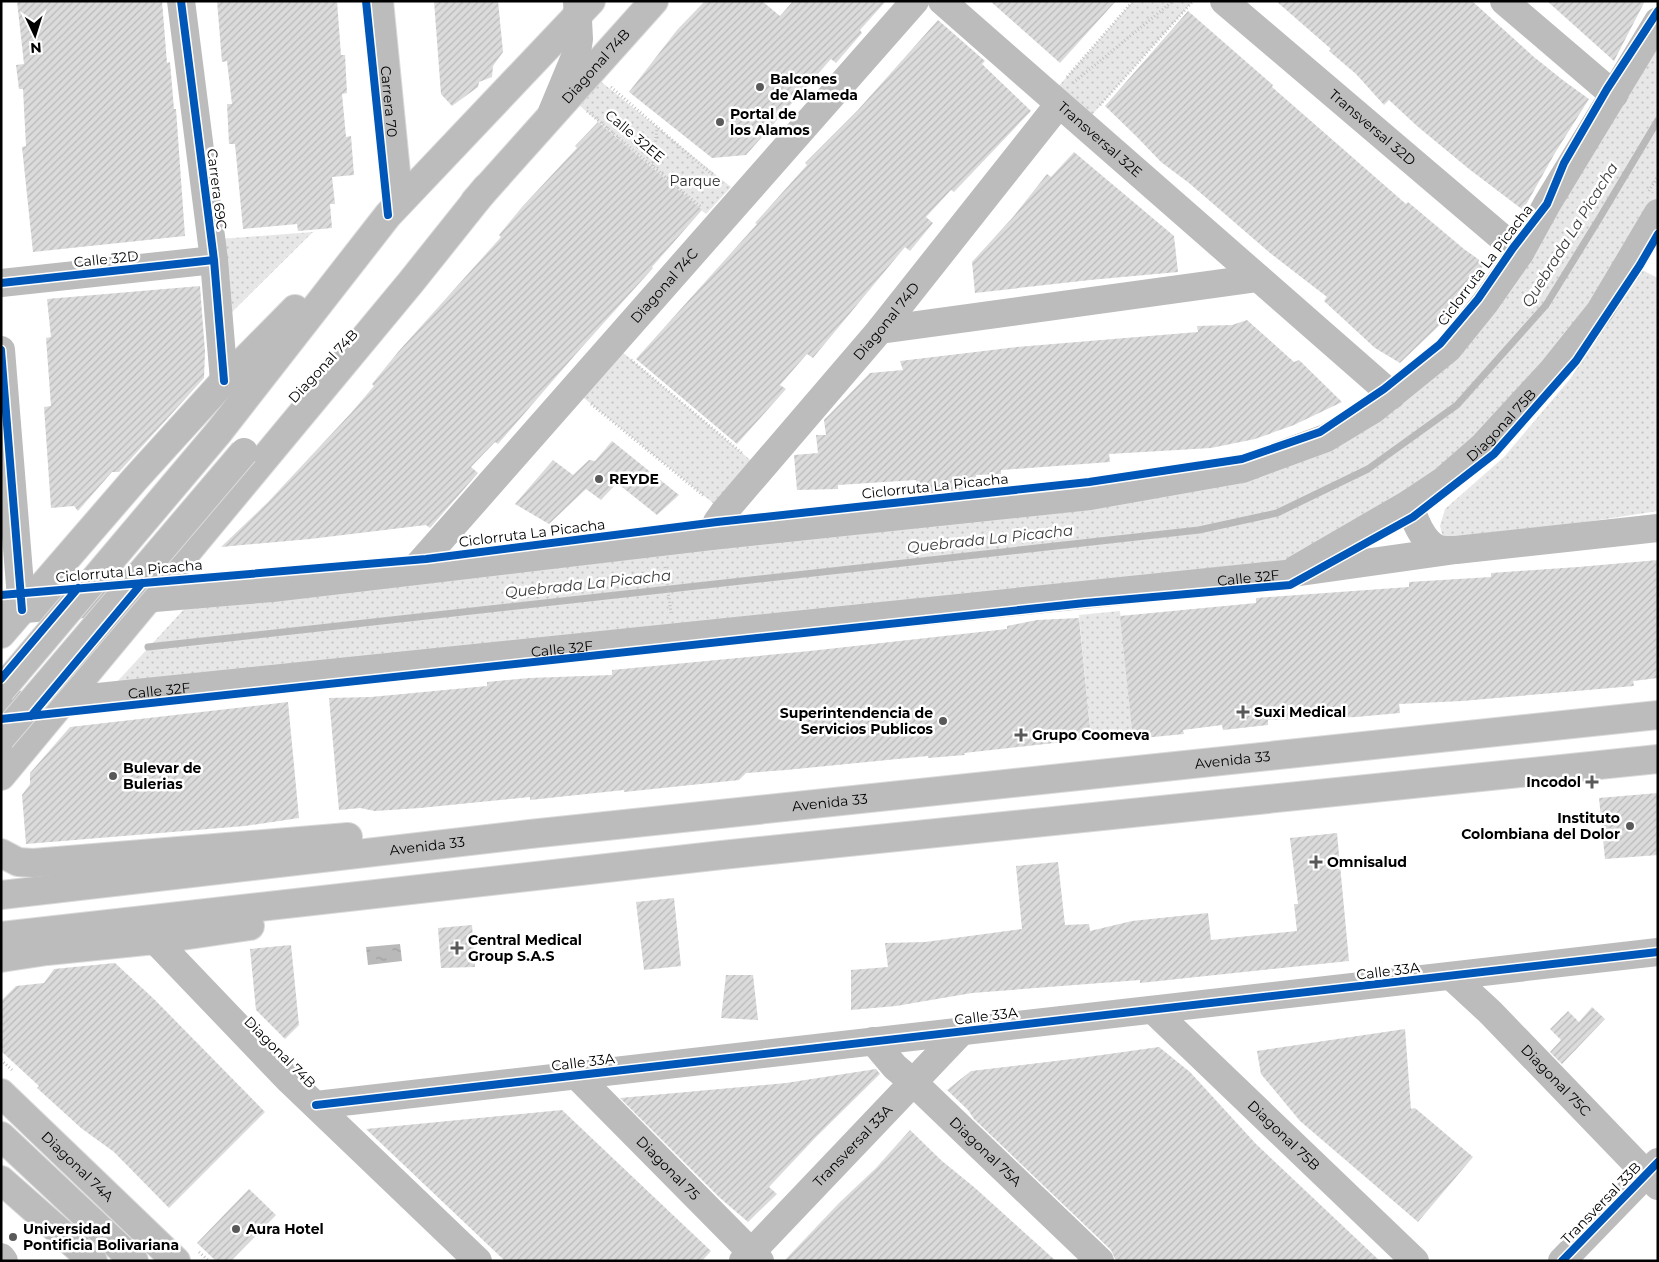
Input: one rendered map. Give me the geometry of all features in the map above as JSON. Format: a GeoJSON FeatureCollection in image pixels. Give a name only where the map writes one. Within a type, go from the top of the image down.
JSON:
{"type":"FeatureCollection","features":[{"type":"Feature","properties":{"kind":"street","name":"Carrera 69C"},"geometry":{"type":"LineString","coordinates":[[181,1],[214,260],[224,381]]}},
{"type":"Feature","properties":{"kind":"street","name":"Carrera 70"},"geometry":{"type":"LineString","coordinates":[[379,1],[393,209]]}},
{"type":"Feature","properties":{"kind":"street","name":"Diagonal 74B"},"geometry":{"type":"LineString","coordinates":[[1,738],[244,452],[549,120],[654,1]]}},
{"type":"Feature","properties":{"kind":"street","name":"Diagonal 74C"},"geometry":{"type":"LineString","coordinates":[[413,571],[915,1]]}},
{"type":"Feature","properties":{"kind":"street","name":"Transversal 32E"},"geometry":{"type":"LineString","coordinates":[[942,1],[1392,395]]}},
{"type":"Feature","properties":{"kind":"street","name":"Transversal 32D"},"geometry":{"type":"LineString","coordinates":[[1224,1],[1520,254]]}},
{"type":"Feature","properties":{"kind":"street"},"geometry":{"type":"LineString","coordinates":[[1504,1],[1614,95]]}},
{"type":"Feature","properties":{"kind":"street"},"geometry":{"type":"LineString","coordinates":[[1,634],[12,611],[224,381],[393,209],[582,6]]}},
{"type":"Feature","properties":{"kind":"street"},"geometry":{"type":"LineString","coordinates":[[549,120],[577,52],[582,6]]}},
{"type":"Feature","properties":{"kind":"street"},"geometry":{"type":"LineString","coordinates":[[12,611],[272,588],[413,571],[718,524],[1090,496],[1242,469],[1326,438],[1374,409],[1448,349],[1485,304],[1520,254],[1547,204],[1658,21]]}},
{"type":"Feature","properties":{"kind":"street","name":"Diagonal 74D"},"geometry":{"type":"LineString","coordinates":[[718,524],[761,469],[880,330],[1055,100]]}},
{"type":"Feature","properties":{"kind":"street"},"geometry":{"type":"LineString","coordinates":[[1,776],[411,282],[486,188]]}},
{"type":"Feature","properties":{"kind":"street","name":"Diagonal 75B"},"geometry":{"type":"LineString","coordinates":[[1286,574],[1410,503],[1443,481],[1483,446],[1552,371],[1600,311],[1653,203]]}},
{"type":"Feature","properties":{"kind":"street"},"geometry":{"type":"LineString","coordinates":[[1,690],[218,433],[393,209]]}},
{"type":"Feature","properties":{"kind":"street","name":"Calle 32D"},"geometry":{"type":"LineString","coordinates":[[1,283],[214,260]]}},
{"type":"Feature","properties":{"kind":"street"},"geometry":{"type":"LineString","coordinates":[[880,330],[1258,278]]}},
{"type":"Feature","properties":{"kind":"street"},"geometry":{"type":"LineString","coordinates":[[1,350],[12,611]]}},
{"type":"Feature","properties":{"kind":"street"},"geometry":{"type":"LineString","coordinates":[[135,479],[159,518],[184,531],[202,533]]}},
{"type":"Feature","properties":{"kind":"street"},"geometry":{"type":"LineString","coordinates":[[1410,503],[1413,517],[1422,535],[1438,549],[1456,550]]}},
{"type":"Feature","properties":{"kind":"street","name":"Calle 32F"},"geometry":{"type":"LineString","coordinates":[[1,708],[1286,574],[1456,550],[1658,528]]}},
{"type":"Feature","properties":{"kind":"street"},"geometry":{"type":"LineString","coordinates":[[74,605],[92,614],[113,641]]}},
{"type":"Feature","properties":{"kind":"street","name":"Avenida 33"},"geometry":{"type":"LineString","coordinates":[[1,895],[530,834],[1658,715]]}},
{"type":"Feature","properties":{"kind":"street"},"geometry":{"type":"LineString","coordinates":[[1,936],[722,855],[1658,759]]}},
{"type":"Feature","properties":{"kind":"street"},"geometry":{"type":"LineString","coordinates":[[1,854],[18,862],[33,863],[360,836],[530,834]]}},
{"type":"Feature","properties":{"kind":"street"},"geometry":{"type":"LineString","coordinates":[[1,958],[47,951],[154,940],[350,911],[490,882]]}},
{"type":"Feature","properties":{"kind":"street","name":"Diagonal 74B"},"geometry":{"type":"LineString","coordinates":[[154,940],[290,1081],[478,1261]]}},
{"type":"Feature","properties":{"kind":"street","name":"Calle 33A"},"geometry":{"type":"LineString","coordinates":[[316,1105],[1658,952]]}},
{"type":"Feature","properties":{"kind":"street","name":"Diagonal 75C"},"geometry":{"type":"LineString","coordinates":[[1451,976],[1490,1012],[1629,1155],[1654,1174]]}},
{"type":"Feature","properties":{"kind":"street","name":"Diagonal 75B"},"geometry":{"type":"LineString","coordinates":[[1154,1010],[1415,1261]]}},
{"type":"Feature","properties":{"kind":"street","name":"Transversal 33A"},"geometry":{"type":"LineString","coordinates":[[752,1258],[961,1032]]}},
{"type":"Feature","properties":{"kind":"street","name":"Diagonal 75A"},"geometry":{"type":"LineString","coordinates":[[873,1042],[895,1068],[914,1083],[1100,1261]]}},
{"type":"Feature","properties":{"kind":"street","name":"Diagonal 75"},"geometry":{"type":"LineString","coordinates":[[576,1076],[752,1258]]}},
{"type":"Feature","properties":{"kind":"street","name":"Diagonal 74A"},"geometry":{"type":"LineString","coordinates":[[1,1093],[176,1261]]}},
{"type":"Feature","properties":{"kind":"street"},"geometry":{"type":"LineString","coordinates":[[1,1136],[134,1261]]}},
{"type":"Feature","properties":{"kind":"street","name":"Transversal 33B"},"geometry":{"type":"LineString","coordinates":[[1562,1261],[1654,1174]]}},
{"type":"Feature","properties":{"kind":"street"},"geometry":{"type":"LineString","coordinates":[[1,1180],[93,1261]]}},
{"type":"Feature","properties":{"kind":"street"},"geometry":{"type":"LineString","coordinates":[[1,1257],[4,1261]]}},
{"type":"Feature","properties":{"kind":"path"},"geometry":{"type":"LineString","coordinates":[[1055,100],[1132,1]]}},
{"type":"Feature","properties":{"kind":"path"},"geometry":{"type":"LineString","coordinates":[[1055,100],[1078,77],[1173,1]]}},
{"type":"Feature","properties":{"kind":"path"},"geometry":{"type":"LineString","coordinates":[[1083,124],[1193,1]]}},
{"type":"Feature","properties":{"kind":"path"},"geometry":{"type":"LineString","coordinates":[[653,166],[658,127]]}},
{"type":"Feature","properties":{"kind":"path"},"geometry":{"type":"LineString","coordinates":[[1653,203],[1658,176]]}},
{"type":"Feature","properties":{"kind":"path"},"geometry":{"type":"LineString","coordinates":[[614,345],[761,469]]}},
{"type":"Feature","properties":{"kind":"path"},"geometry":{"type":"LineString","coordinates":[[574,390],[718,524]]}},
{"type":"Feature","properties":{"kind":"path"},"geometry":{"type":"LineString","coordinates":[[665,562],[671,612]]}},
{"type":"Feature","properties":{"kind":"green space"},"geometry":{"type":"Polygon","coordinates":[[[1133,1],[1193,1],[1083,125],[1050,96],[1133,1]]]}},
{"type":"Feature","properties":{"kind":"green space"},"geometry":{"type":"Polygon","coordinates":[[[1658,21],[1658,211],[1483,446],[1286,574],[103,697],[198,594],[1090,496],[1326,438],[1448,349],[1658,21]]]}},
{"type":"Feature","properties":{"kind":"green space","name":"Parque"},"geometry":{"type":"Polygon","coordinates":[[[594,76],[731,187],[706,214],[573,100],[594,76]]]}},
{"type":"Feature","properties":{"kind":"green space"},"geometry":{"type":"Polygon","coordinates":[[[313,232],[227,317],[220,239],[313,232]]]}},
{"type":"Feature","properties":{"kind":"green space"},"geometry":{"type":"Polygon","coordinates":[[[1640,269],[1658,278],[1658,511],[1449,543],[1443,537],[1440,526],[1445,509],[1504,457],[1570,379],[1640,269]]]}},
{"type":"Feature","properties":{"kind":"green space"},"geometry":{"type":"Polygon","coordinates":[[[614,345],[761,469],[724,512],[574,390],[614,345]]]}},
{"type":"Feature","properties":{"kind":"green space"},"geometry":{"type":"Polygon","coordinates":[[[1120,611],[1133,736],[1091,739],[1079,615],[1120,611]]]}},
{"type":"Feature","properties":{"kind":"water"},"geometry":{"type":"Polygon","coordinates":[[[400,944],[402,961],[368,965],[366,947],[400,944]]]}},
{"type":"Feature","properties":{"kind":"building"},"geometry":{"type":"Polygon","coordinates":[[[17,1],[162,1],[167,63],[170,62],[174,109],[176,109],[185,236],[33,252],[22,147],[26,146],[23,89],[19,89],[16,65],[24,64],[17,1]]]}},
{"type":"Feature","properties":{"kind":"building"},"geometry":{"type":"Polygon","coordinates":[[[217,1],[337,1],[341,55],[345,55],[347,93],[342,94],[346,137],[351,136],[354,175],[332,177],[335,204],[330,204],[332,228],[298,231],[297,224],[243,229],[235,144],[229,144],[227,104],[232,104],[227,61],[222,62],[217,1]]]}},
{"type":"Feature","properties":{"kind":"building"},"geometry":{"type":"Polygon","coordinates":[[[434,1],[498,1],[503,52],[493,66],[492,77],[479,82],[478,87],[452,106],[441,94],[434,1]]]}},
{"type":"Feature","properties":{"kind":"building"},"geometry":{"type":"Polygon","coordinates":[[[705,1],[762,1],[780,16],[793,1],[886,1],[860,30],[862,33],[836,63],[831,59],[746,155],[712,158],[629,92],[677,30],[705,1]]]}},
{"type":"Feature","properties":{"kind":"building"},"geometry":{"type":"Polygon","coordinates":[[[990,1],[1116,1],[1060,63],[990,1]]]}},
{"type":"Feature","properties":{"kind":"building"},"geometry":{"type":"Polygon","coordinates":[[[1276,1],[1472,1],[1534,57],[1589,99],[1555,153],[1523,210],[1469,169],[1389,100],[1384,105],[1356,74],[1329,51],[1331,49],[1276,1]]]}},
{"type":"Feature","properties":{"kind":"building"},"geometry":{"type":"Polygon","coordinates":[[[1547,1],[1645,1],[1614,61],[1547,1]]]}},
{"type":"Feature","properties":{"kind":"building"},"geometry":{"type":"Polygon","coordinates":[[[1188,11],[1406,204],[1408,202],[1485,264],[1476,275],[1480,278],[1447,318],[1400,363],[1375,348],[1324,301],[1327,297],[1270,253],[1189,183],[1161,162],[1105,106],[1188,11]]]}},
{"type":"Feature","properties":{"kind":"building"},"geometry":{"type":"Polygon","coordinates":[[[938,20],[985,61],[982,64],[1031,111],[954,192],[951,190],[926,217],[933,223],[910,251],[905,247],[813,358],[807,354],[780,385],[786,389],[737,444],[636,359],[757,224],[755,223],[807,165],[805,163],[857,111],[938,20]]]}},
{"type":"Feature","properties":{"kind":"building"},"geometry":{"type":"Polygon","coordinates":[[[598,122],[702,210],[498,444],[495,442],[471,467],[478,473],[430,528],[426,525],[310,539],[221,547],[268,502],[351,413],[374,386],[372,384],[398,352],[501,237],[499,235],[522,207],[577,148],[575,146],[598,122]]]}},
{"type":"Feature","properties":{"kind":"building"},"geometry":{"type":"Polygon","coordinates":[[[1074,152],[1174,236],[1178,272],[975,293],[972,262],[1013,217],[1047,174],[1051,177],[1074,152]]]}},
{"type":"Feature","properties":{"kind":"building"},"geometry":{"type":"Polygon","coordinates":[[[200,286],[205,352],[204,378],[119,472],[112,472],[78,511],[74,506],[51,508],[44,407],[51,406],[46,338],[51,337],[47,299],[200,286]]]}},
{"type":"Feature","properties":{"kind":"building"},"geometry":{"type":"Polygon","coordinates":[[[1247,320],[1294,362],[1299,360],[1342,402],[1294,425],[1255,439],[1211,448],[1109,454],[1110,462],[1001,470],[1001,474],[976,475],[978,491],[917,494],[916,480],[838,485],[838,489],[797,490],[794,455],[818,453],[816,435],[826,435],[824,420],[870,373],[903,370],[900,361],[1017,347],[1198,332],[1197,326],[1232,325],[1247,320]]]}},
{"type":"Feature","properties":{"kind":"building","name":"REYDE"},"geometry":{"type":"Polygon","coordinates":[[[612,441],[679,495],[657,515],[617,483],[601,500],[586,489],[549,524],[515,504],[553,460],[573,475],[589,460],[595,461],[612,441]]]}},
{"type":"Feature","properties":{"kind":"building"},"geometry":{"type":"Polygon","coordinates":[[[1658,560],[1658,678],[1633,681],[1634,686],[1462,701],[1399,704],[1400,713],[1356,717],[1268,720],[1268,725],[1223,730],[1222,725],[1183,730],[1184,734],[1133,739],[1120,616],[1256,603],[1256,598],[1409,587],[1409,582],[1491,577],[1491,573],[1658,560]]]}},
{"type":"Feature","properties":{"kind":"building"},"geometry":{"type":"Polygon","coordinates":[[[1079,618],[1091,739],[964,753],[965,755],[928,758],[928,756],[746,773],[739,780],[624,792],[624,790],[530,800],[530,797],[375,811],[360,808],[339,810],[329,698],[371,697],[487,686],[487,682],[529,678],[612,675],[612,670],[810,651],[1007,629],[1007,626],[1037,620],[1079,618]]]}},
{"type":"Feature","properties":{"kind":"building"},"geometry":{"type":"Polygon","coordinates":[[[288,702],[299,818],[245,826],[26,844],[22,795],[30,784],[30,773],[70,727],[288,702]]]}},
{"type":"Feature","properties":{"kind":"building","name":"Instituto Colombiana del Dolor"},"geometry":{"type":"Polygon","coordinates":[[[1658,793],[1658,855],[1605,859],[1599,798],[1658,793]]]}},
{"type":"Feature","properties":{"kind":"building"},"geometry":{"type":"Polygon","coordinates":[[[1337,833],[1349,961],[1140,983],[1140,980],[972,993],[896,1006],[851,1010],[851,970],[888,967],[885,943],[925,942],[1022,929],[1016,866],[1058,862],[1065,925],[1089,924],[1090,931],[1132,921],[1208,913],[1211,940],[1297,931],[1294,904],[1298,904],[1290,838],[1337,833]]]}},
{"type":"Feature","properties":{"kind":"building"},"geometry":{"type":"Polygon","coordinates":[[[674,898],[681,966],[644,970],[636,902],[674,898]]]}},
{"type":"Feature","properties":{"kind":"building","name":"Central Medical Group S.A.S"},"geometry":{"type":"Polygon","coordinates":[[[472,925],[475,967],[441,968],[438,928],[472,925]]]}},
{"type":"Feature","properties":{"kind":"building"},"geometry":{"type":"Polygon","coordinates":[[[291,945],[299,1025],[285,1039],[256,1010],[250,949],[291,945]]]}},
{"type":"Feature","properties":{"kind":"building"},"geometry":{"type":"Polygon","coordinates":[[[115,963],[155,1000],[265,1112],[169,1208],[114,1152],[81,1128],[37,1088],[39,1086],[1,1051],[1,1001],[16,986],[44,983],[54,969],[115,963]]]}},
{"type":"Feature","properties":{"kind":"building"},"geometry":{"type":"Polygon","coordinates":[[[726,975],[753,975],[758,1020],[721,1018],[726,975]]]}},
{"type":"Feature","properties":{"kind":"building"},"geometry":{"type":"Polygon","coordinates":[[[1592,1007],[1605,1019],[1562,1064],[1550,1052],[1561,1040],[1550,1029],[1568,1011],[1579,1022],[1592,1007]]]}},
{"type":"Feature","properties":{"kind":"building"},"geometry":{"type":"Polygon","coordinates":[[[1405,1029],[1411,1109],[1415,1108],[1473,1157],[1418,1222],[1300,1121],[1261,1074],[1257,1051],[1405,1029]]]}},
{"type":"Feature","properties":{"kind":"building"},"geometry":{"type":"Polygon","coordinates":[[[1159,1047],[1190,1072],[1256,1144],[1380,1261],[1116,1261],[1111,1250],[974,1119],[968,1110],[947,1090],[971,1071],[1159,1047]]]}},
{"type":"Feature","properties":{"kind":"building"},"geometry":{"type":"Polygon","coordinates":[[[876,1069],[880,1074],[816,1137],[769,1187],[777,1194],[748,1222],[720,1198],[620,1098],[786,1083],[876,1069]]]}},
{"type":"Feature","properties":{"kind":"building"},"geometry":{"type":"Polygon","coordinates":[[[562,1110],[711,1251],[702,1261],[505,1261],[366,1129],[562,1110]]]}},
{"type":"Feature","properties":{"kind":"building"},"geometry":{"type":"Polygon","coordinates":[[[910,1130],[942,1161],[974,1187],[1056,1261],[784,1261],[839,1203],[876,1168],[910,1130]]]}},
{"type":"Feature","properties":{"kind":"building","name":"Aura Hotel"},"geometry":{"type":"Polygon","coordinates":[[[249,1189],[276,1215],[231,1261],[216,1261],[197,1243],[249,1189]]]}},
{"type":"Feature","properties":{"kind":"waterway","name":"Quebrada La Picacha"},"geometry":{"type":"LineString","coordinates":[[148,647],[1199,530],[1277,513],[1368,469],[1457,405],[1546,305],[1658,120]]}},
{"type":"Feature","properties":{"kind":"cycle path"},"geometry":{"type":"LineString","coordinates":[[181,1],[214,260],[224,381]]}},
{"type":"Feature","properties":{"kind":"cycle path"},"geometry":{"type":"LineString","coordinates":[[366,1],[388,215]]}},
{"type":"Feature","properties":{"kind":"cycle path","name":"Ciclorruta La Picacha"},"geometry":{"type":"LineString","coordinates":[[1,595],[426,559],[717,522],[1089,482],[1242,459],[1320,432],[1384,389],[1440,344],[1478,299],[1513,248],[1547,204],[1564,163],[1607,89],[1658,11]]}},
{"type":"Feature","properties":{"kind":"cycle path"},"geometry":{"type":"LineString","coordinates":[[1,719],[1085,603],[1290,585],[1413,517],[1494,454],[1576,361],[1640,265],[1658,234]]}},
{"type":"Feature","properties":{"kind":"cycle path"},"geometry":{"type":"LineString","coordinates":[[1,283],[214,260]]}},
{"type":"Feature","properties":{"kind":"cycle path"},"geometry":{"type":"LineString","coordinates":[[1,350],[22,610]]}},
{"type":"Feature","properties":{"kind":"cycle path","name":"Ciclorruta La Picacha"},"geometry":{"type":"LineString","coordinates":[[31,716],[142,583]]}},
{"type":"Feature","properties":{"kind":"cycle path","name":"Ciclorruta La Picacha"},"geometry":{"type":"LineString","coordinates":[[1,679],[78,588]]}},
{"type":"Feature","properties":{"kind":"cycle path"},"geometry":{"type":"LineString","coordinates":[[316,1105],[1658,952]]}},
{"type":"Feature","properties":{"kind":"cycle path"},"geometry":{"type":"LineString","coordinates":[[1562,1261],[1658,1162]]}},
{"type":"Feature","properties":{"kind":"place","name":"Balcones de Alameda"},"geometry":{"type":"Point","coordinates":[760,87]}},
{"type":"Feature","properties":{"kind":"place","name":"Portal de los Alamos"},"geometry":{"type":"Point","coordinates":[720,122]}},
{"type":"Feature","properties":{"kind":"place","name":"REYDE"},"geometry":{"type":"Point","coordinates":[599,479]}},
{"type":"Feature","properties":{"kind":"place","name":"Suxi Medical"},"geometry":{"type":"Point","coordinates":[1243,712]}},
{"type":"Feature","properties":{"kind":"place","name":"Superintendencia de Servicios Publicos"},"geometry":{"type":"Point","coordinates":[943,721]}},
{"type":"Feature","properties":{"kind":"place","name":"Grupo Coomeva"},"geometry":{"type":"Point","coordinates":[1021,735]}},
{"type":"Feature","properties":{"kind":"place","name":"Bulevar de Bulerias"},"geometry":{"type":"Point","coordinates":[113,776]}},
{"type":"Feature","properties":{"kind":"place","name":"Incodol"},"geometry":{"type":"Point","coordinates":[1592,782]}},
{"type":"Feature","properties":{"kind":"place","name":"Instituto Colombiana del Dolor"},"geometry":{"type":"Point","coordinates":[1630,826]}},
{"type":"Feature","properties":{"kind":"place","name":"Omnisalud"},"geometry":{"type":"Point","coordinates":[1316,862]}},
{"type":"Feature","properties":{"kind":"place","name":"Central Medical Group S.A.S"},"geometry":{"type":"Point","coordinates":[457,948]}},
{"type":"Feature","properties":{"kind":"place","name":"Aura Hotel"},"geometry":{"type":"Point","coordinates":[236,1229]}},
{"type":"Feature","properties":{"kind":"place","name":"Universidad Pontificia Bolivariana"},"geometry":{"type":"Point","coordinates":[13,1237]}}]}
